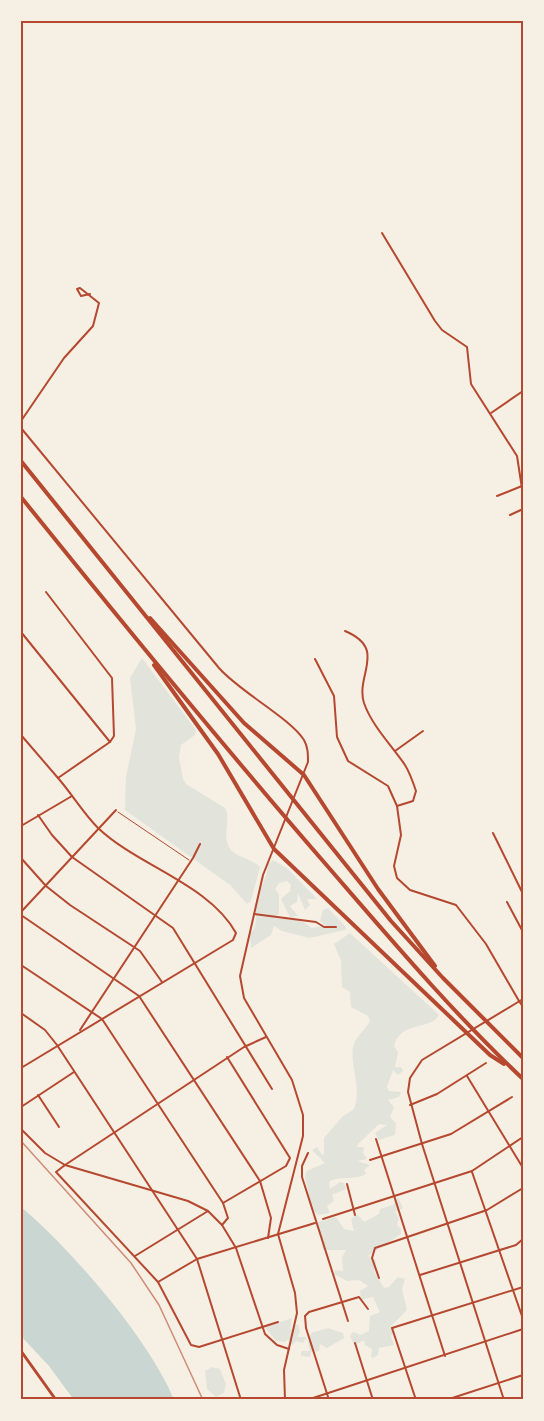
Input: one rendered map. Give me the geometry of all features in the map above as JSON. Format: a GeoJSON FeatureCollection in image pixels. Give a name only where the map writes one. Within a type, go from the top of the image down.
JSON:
{"type":"FeatureCollection","features":[{"type":"Feature","properties":{"kind":"highway"},"geometry":{"type":"LineString","coordinates":[[21,461],[391,921],[443,978],[523,1058]]}},
{"type":"Feature","properties":{"kind":"highway"},"geometry":{"type":"LineString","coordinates":[[21,497],[293,827],[414,968],[523,1079]]}},
{"type":"Feature","properties":{"kind":"highway"},"geometry":{"type":"LineString","coordinates":[[137,605],[172,639],[244,723],[304,775],[378,889],[443,978]]}},
{"type":"Feature","properties":{"kind":"highway"},"geometry":{"type":"LineString","coordinates":[[133,635],[213,747],[274,849],[490,1055],[514,1071]]}},
{"type":"Feature","properties":{"kind":"main road"},"geometry":{"type":"LineString","coordinates":[[21,1352],[56,1400]]}},
{"type":"Feature","properties":{"kind":"street"},"geometry":{"type":"LineString","coordinates":[[382,234],[435,321],[442,330],[468,347],[468,375],[517,456],[523,495]]}},
{"type":"Feature","properties":{"kind":"street"},"geometry":{"type":"LineString","coordinates":[[21,421],[64,358],[93,326],[99,303],[90,294]]}},
{"type":"Feature","properties":{"kind":"street"},"geometry":{"type":"LineString","coordinates":[[490,413],[523,391]]}},
{"type":"Feature","properties":{"kind":"street"},"geometry":{"type":"LineString","coordinates":[[21,428],[219,668],[240,688],[302,737],[308,753],[304,775],[274,849],[254,914],[242,961],[241,987],[248,1006],[296,1089],[303,1115],[303,1136],[279,1234],[297,1303],[297,1313],[283,1379],[285,1400]]}},
{"type":"Feature","properties":{"kind":"street"},"geometry":{"type":"LineString","coordinates":[[497,496],[522,486]]}},
{"type":"Feature","properties":{"kind":"street"},"geometry":{"type":"LineString","coordinates":[[510,515],[523,510]]}},
{"type":"Feature","properties":{"kind":"street"},"geometry":{"type":"LineString","coordinates":[[46,592],[112,678],[114,736],[110,742],[58,778]]}},
{"type":"Feature","properties":{"kind":"street"},"geometry":{"type":"LineString","coordinates":[[345,631],[357,636],[365,645],[367,663],[364,703],[407,768],[416,791],[413,801],[397,806]]}},
{"type":"Feature","properties":{"kind":"street"},"geometry":{"type":"LineString","coordinates":[[21,632],[110,742]]}},
{"type":"Feature","properties":{"kind":"street"},"geometry":{"type":"LineString","coordinates":[[315,659],[334,696],[337,737],[348,761],[388,786],[397,806],[401,835],[394,866],[397,878],[410,890],[456,905],[486,944],[523,1007]]}},
{"type":"Feature","properties":{"kind":"street"},"geometry":{"type":"LineString","coordinates":[[395,751],[423,731]]}},
{"type":"Feature","properties":{"kind":"street"},"geometry":{"type":"LineString","coordinates":[[21,735],[64,784],[99,829],[217,909],[236,935],[233,940],[21,1067]]}},
{"type":"Feature","properties":{"kind":"street"},"geometry":{"type":"LineString","coordinates":[[21,826],[72,796]]}},
{"type":"Feature","properties":{"kind":"street"},"geometry":{"type":"LineString","coordinates":[[116,810],[21,914],[139,996],[260,1180],[271,1218],[268,1238]]}},
{"type":"Feature","properties":{"kind":"street"},"geometry":{"type":"LineString","coordinates":[[38,815],[51,835],[72,857],[172,928],[272,1089]]}},
{"type":"Feature","properties":{"kind":"street"},"geometry":{"type":"LineString","coordinates":[[493,833],[523,894]]}},
{"type":"Feature","properties":{"kind":"street"},"geometry":{"type":"LineString","coordinates":[[80,1030],[200,844]]}},
{"type":"Feature","properties":{"kind":"street"},"geometry":{"type":"LineString","coordinates":[[21,858],[46,886],[70,905],[145,956],[162,982]]}},
{"type":"Feature","properties":{"kind":"street"},"geometry":{"type":"LineString","coordinates":[[507,902],[523,932]]}},
{"type":"Feature","properties":{"kind":"street"},"geometry":{"type":"LineString","coordinates":[[254,914],[316,922],[324,927],[336,927]]}},
{"type":"Feature","properties":{"kind":"street"},"geometry":{"type":"LineString","coordinates":[[21,965],[102,1019],[223,1203],[228,1219],[222,1225]]}},
{"type":"Feature","properties":{"kind":"street"},"geometry":{"type":"LineString","coordinates":[[504,1400],[410,1105],[410,1078],[422,1060],[523,999]]}},
{"type":"Feature","properties":{"kind":"street"},"geometry":{"type":"LineString","coordinates":[[21,1013],[45,1030],[57,1046],[197,1259],[241,1400]]}},
{"type":"Feature","properties":{"kind":"street"},"geometry":{"type":"LineString","coordinates":[[266,1037],[244,1047],[193,1079],[56,1172],[158,1282],[185,1338],[191,1345],[199,1347],[278,1322]]}},
{"type":"Feature","properties":{"kind":"street"},"geometry":{"type":"LineString","coordinates":[[223,1203],[286,1166],[290,1160],[290,1154],[227,1058]]}},
{"type":"Feature","properties":{"kind":"street"},"geometry":{"type":"LineString","coordinates":[[410,1105],[437,1094],[486,1063]]}},
{"type":"Feature","properties":{"kind":"street"},"geometry":{"type":"LineString","coordinates":[[21,1107],[74,1072]]}},
{"type":"Feature","properties":{"kind":"street"},"geometry":{"type":"LineString","coordinates":[[467,1077],[523,1168]]}},
{"type":"Feature","properties":{"kind":"street"},"geometry":{"type":"LineString","coordinates":[[38,1095],[59,1127]]}},
{"type":"Feature","properties":{"kind":"street"},"geometry":{"type":"LineString","coordinates":[[370,1160],[451,1134],[512,1098]]}},
{"type":"Feature","properties":{"kind":"street"},"geometry":{"type":"LineString","coordinates":[[21,1129],[45,1153],[64,1165],[188,1201],[208,1211],[222,1225],[236,1248],[262,1328],[274,1343],[289,1349]]}},
{"type":"Feature","properties":{"kind":"street"},"geometry":{"type":"LineString","coordinates":[[323,1219],[472,1170],[523,1137]]}},
{"type":"Feature","properties":{"kind":"street"},"geometry":{"type":"LineString","coordinates":[[376,1139],[445,1356]]}},
{"type":"Feature","properties":{"kind":"street"},"geometry":{"type":"LineString","coordinates":[[308,1153],[301,1171],[315,1222],[348,1321]]}},
{"type":"Feature","properties":{"kind":"street"},"geometry":{"type":"LineString","coordinates":[[472,1170],[523,1319]]}},
{"type":"Feature","properties":{"kind":"street"},"geometry":{"type":"LineString","coordinates":[[347,1184],[355,1215]]}},
{"type":"Feature","properties":{"kind":"street"},"geometry":{"type":"LineString","coordinates":[[379,1278],[372,1258],[375,1248],[487,1210],[523,1188]]}},
{"type":"Feature","properties":{"kind":"street"},"geometry":{"type":"LineString","coordinates":[[135,1256],[208,1211]]}},
{"type":"Feature","properties":{"kind":"street"},"geometry":{"type":"LineString","coordinates":[[158,1282],[197,1259],[315,1222]]}},
{"type":"Feature","properties":{"kind":"street"},"geometry":{"type":"LineString","coordinates":[[420,1275],[516,1245],[523,1239]]}},
{"type":"Feature","properties":{"kind":"street"},"geometry":{"type":"LineString","coordinates":[[416,1400],[392,1328],[523,1287]]}},
{"type":"Feature","properties":{"kind":"street"},"geometry":{"type":"LineString","coordinates":[[329,1400],[306,1328],[306,1316],[309,1312],[359,1297],[368,1309]]}},
{"type":"Feature","properties":{"kind":"street"},"geometry":{"type":"LineString","coordinates":[[307,1400],[523,1329]]}},
{"type":"Feature","properties":{"kind":"street"},"geometry":{"type":"LineString","coordinates":[[355,1343],[373,1400]]}},
{"type":"Feature","properties":{"kind":"street"},"geometry":{"type":"LineString","coordinates":[[446,1400],[523,1375]]}},
{"type":"Feature","properties":{"kind":"street"},"geometry":{"type":"LineString","coordinates":[[460,1396],[461,1400]]}},
{"type":"Feature","properties":{"kind":"lane"},"geometry":{"type":"LineString","coordinates":[[116,810],[191,861]]}},
{"type":"Feature","properties":{"kind":"shaded area"},"geometry":{"type":"Polygon","coordinates":[[[142,658],[196,730],[195,735],[181,745],[179,757],[183,779],[186,784],[225,808],[228,845],[237,855],[260,867],[251,901],[247,904],[230,885],[125,810],[126,777],[136,729],[130,678],[142,658]]]}},
{"type":"Feature","properties":{"kind":"shaded area"},"geometry":{"type":"Polygon","coordinates":[[[273,860],[288,869],[317,899],[307,899],[310,905],[305,910],[298,893],[297,902],[290,906],[298,916],[290,917],[281,899],[290,891],[291,885],[287,881],[279,883],[275,889],[279,894],[279,914],[273,918],[303,922],[311,928],[326,926],[320,921],[323,910],[328,908],[346,927],[345,930],[309,938],[282,931],[274,926],[271,935],[251,948],[250,933],[256,923],[257,897],[268,865],[273,860]]]}},
{"type":"Feature","properties":{"kind":"shaded area"},"geometry":{"type":"Polygon","coordinates":[[[350,933],[439,1015],[429,1023],[403,1032],[394,1046],[398,1052],[395,1067],[401,1067],[403,1071],[398,1075],[393,1070],[387,1087],[389,1091],[401,1092],[399,1097],[388,1100],[394,1107],[390,1117],[396,1123],[395,1135],[379,1140],[375,1133],[387,1125],[379,1124],[358,1144],[357,1147],[364,1147],[363,1153],[367,1159],[357,1161],[370,1165],[364,1170],[366,1174],[329,1182],[330,1189],[340,1182],[344,1183],[346,1189],[332,1195],[334,1201],[327,1206],[330,1213],[318,1215],[312,1209],[305,1176],[307,1171],[325,1163],[312,1150],[317,1147],[322,1155],[324,1154],[324,1138],[342,1117],[354,1109],[357,1093],[353,1048],[370,1021],[368,1016],[351,1007],[350,992],[342,987],[341,961],[334,944],[350,933]]]}},
{"type":"Feature","properties":{"kind":"shaded area"},"geometry":{"type":"Polygon","coordinates":[[[398,1197],[403,1208],[395,1212],[399,1218],[397,1225],[401,1229],[401,1234],[368,1256],[376,1261],[374,1271],[384,1288],[389,1287],[398,1277],[405,1279],[402,1289],[407,1310],[391,1326],[394,1330],[391,1336],[394,1345],[379,1348],[378,1355],[373,1358],[371,1357],[372,1349],[365,1345],[364,1340],[354,1345],[350,1336],[353,1332],[361,1335],[369,1331],[370,1316],[380,1312],[373,1297],[361,1300],[360,1291],[368,1286],[359,1280],[347,1281],[334,1274],[335,1270],[343,1271],[342,1258],[346,1250],[323,1250],[318,1222],[336,1217],[344,1229],[354,1231],[351,1220],[354,1216],[358,1215],[364,1222],[379,1214],[380,1209],[393,1205],[398,1197]]]}},
{"type":"Feature","properties":{"kind":"shaded area"},"geometry":{"type":"Polygon","coordinates":[[[21,1207],[63,1246],[107,1297],[147,1350],[174,1400],[74,1400],[49,1366],[21,1336],[21,1207]]]}},
{"type":"Feature","properties":{"kind":"shaded area"},"geometry":{"type":"Polygon","coordinates":[[[292,1318],[290,1330],[298,1324],[300,1332],[297,1337],[307,1337],[303,1343],[296,1341],[292,1345],[288,1339],[285,1342],[276,1341],[265,1327],[292,1318]]]}},
{"type":"Feature","properties":{"kind":"shaded area"},"geometry":{"type":"Polygon","coordinates":[[[328,1328],[343,1333],[344,1338],[327,1348],[320,1344],[319,1351],[311,1352],[310,1357],[301,1356],[301,1351],[310,1351],[308,1342],[311,1333],[328,1328]]]}},
{"type":"Feature","properties":{"kind":"shaded area"},"geometry":{"type":"Polygon","coordinates":[[[212,1367],[220,1369],[226,1384],[224,1393],[216,1397],[207,1389],[205,1371],[212,1367]]]}},
{"type":"Feature","properties":{"kind":"railway"},"geometry":{"type":"LineString","coordinates":[[21,1141],[131,1263],[159,1305],[203,1400]]}}]}
